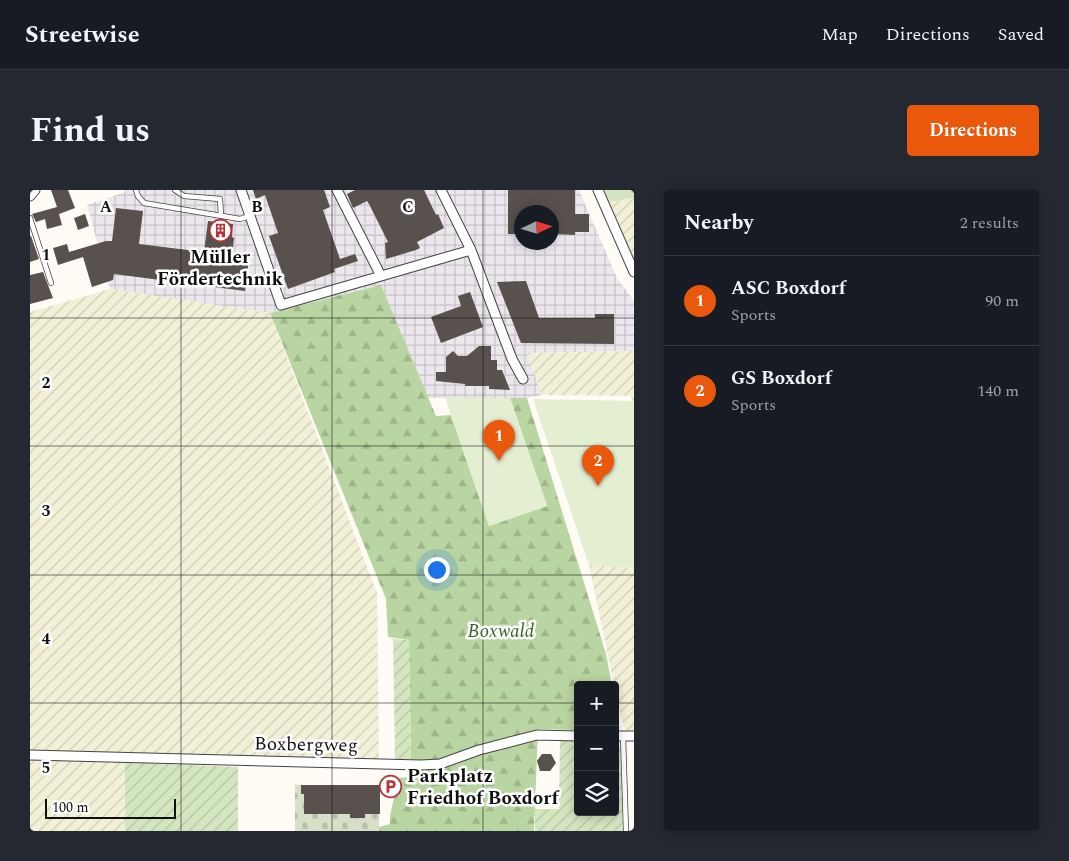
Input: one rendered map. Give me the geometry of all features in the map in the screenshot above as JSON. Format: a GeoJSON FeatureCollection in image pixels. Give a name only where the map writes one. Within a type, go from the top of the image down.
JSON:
{"type":"FeatureCollection","features":[{"type":"Feature","properties":{"kind":"street"},"geometry":{"type":"LineString","coordinates":[[30,196],[35,190]]}},
{"type":"Feature","properties":{"kind":"street"},"geometry":{"type":"LineString","coordinates":[[240,190],[281,305],[471,250]]}},
{"type":"Feature","properties":{"kind":"street"},"geometry":{"type":"LineString","coordinates":[[337,190],[381,276]]}},
{"type":"Feature","properties":{"kind":"street"},"geometry":{"type":"LineString","coordinates":[[441,190],[471,250],[512,359],[523,379]]}},
{"type":"Feature","properties":{"kind":"street"},"geometry":{"type":"LineString","coordinates":[[598,190],[634,272]]}},
{"type":"Feature","properties":{"kind":"street","name":"Boxbergweg"},"geometry":{"type":"LineString","coordinates":[[30,755],[421,765],[440,764],[479,750],[537,735],[574,736]]}},
{"type":"Feature","properties":{"kind":"street"},"geometry":{"type":"LineString","coordinates":[[619,736],[634,736]]}},
{"type":"Feature","properties":{"kind":"lane"},"geometry":{"type":"LineString","coordinates":[[136,190],[144,203],[221,216],[240,218],[250,216]]}},
{"type":"Feature","properties":{"kind":"lane"},"geometry":{"type":"LineString","coordinates":[[175,190],[184,196],[220,199],[221,216]]}},
{"type":"Feature","properties":{"kind":"lane"},"geometry":{"type":"LineString","coordinates":[[30,218],[51,283]]}},
{"type":"Feature","properties":{"kind":"lane"},"geometry":{"type":"LineString","coordinates":[[619,736],[626,831]]}},
{"type":"Feature","properties":{"kind":"shaded area"},"geometry":{"type":"Polygon","coordinates":[[[125,190],[579,190],[617,278],[634,301],[634,351],[527,353],[542,395],[527,398],[427,398],[381,285],[270,313],[110,289],[87,205],[125,192],[125,190]]]}},
{"type":"Feature","properties":{"kind":"shaded area"},"geometry":{"type":"Polygon","coordinates":[[[634,198],[634,263],[608,202],[634,198]]]}},
{"type":"Feature","properties":{"kind":"shaded area"},"geometry":{"type":"Polygon","coordinates":[[[110,289],[270,313],[377,593],[379,761],[124,755],[125,831],[30,831],[30,312],[110,289]]]}},
{"type":"Feature","properties":{"kind":"shaded area"},"geometry":{"type":"Polygon","coordinates":[[[634,351],[634,406],[630,396],[542,395],[527,353],[634,351]]]}},
{"type":"Feature","properties":{"kind":"shaded area"},"geometry":{"type":"Polygon","coordinates":[[[589,565],[634,568],[634,731],[626,731],[619,708],[619,681],[613,681],[589,565]]]}},
{"type":"Feature","properties":{"kind":"green space"},"geometry":{"type":"Polygon","coordinates":[[[603,190],[634,190],[634,198],[608,202],[603,190]]]}},
{"type":"Feature","properties":{"kind":"green space","name":"Boxwald"},"geometry":{"type":"Polygon","coordinates":[[[381,285],[436,416],[451,415],[489,526],[547,506],[510,398],[527,398],[606,654],[611,681],[574,681],[574,730],[538,729],[534,831],[379,831],[379,827],[390,824],[398,778],[410,777],[409,640],[388,637],[386,599],[270,313],[381,285]]]}},
{"type":"Feature","properties":{"kind":"green space"},"geometry":{"type":"Polygon","coordinates":[[[445,397],[510,398],[547,506],[489,526],[445,397]]]}},
{"type":"Feature","properties":{"kind":"green space"},"geometry":{"type":"Polygon","coordinates":[[[533,399],[632,401],[634,406],[634,568],[589,565],[533,399]]]}},
{"type":"Feature","properties":{"kind":"green space"},"geometry":{"type":"Polygon","coordinates":[[[393,639],[409,640],[411,759],[395,759],[393,639]]]}},
{"type":"Feature","properties":{"kind":"green space"},"geometry":{"type":"Polygon","coordinates":[[[560,740],[574,740],[574,816],[619,816],[620,748],[623,831],[535,831],[535,809],[559,809],[560,740]]]}},
{"type":"Feature","properties":{"kind":"green space"},"geometry":{"type":"Polygon","coordinates":[[[125,762],[238,767],[238,831],[125,831],[125,762]]]}},
{"type":"Feature","properties":{"kind":"green space"},"geometry":{"type":"Polygon","coordinates":[[[295,785],[380,785],[379,831],[295,831],[295,785]]]}},
{"type":"Feature","properties":{"kind":"building"},"geometry":{"type":"Polygon","coordinates":[[[51,190],[68,190],[75,208],[59,214],[62,225],[47,229],[45,219],[36,222],[32,214],[57,207],[51,190]]]}},
{"type":"Feature","properties":{"kind":"building"},"geometry":{"type":"Polygon","coordinates":[[[253,190],[324,190],[330,207],[323,210],[340,259],[355,254],[358,261],[334,269],[335,272],[288,289],[269,236],[278,233],[265,195],[256,199],[253,190]]]}},
{"type":"Feature","properties":{"kind":"building"},"geometry":{"type":"Polygon","coordinates":[[[355,190],[424,190],[444,228],[417,242],[420,248],[386,259],[385,243],[388,242],[369,204],[367,201],[353,208],[347,194],[355,190]]]}},
{"type":"Feature","properties":{"kind":"building"},"geometry":{"type":"Polygon","coordinates":[[[508,190],[575,190],[575,214],[589,214],[589,232],[575,232],[575,235],[559,234],[559,205],[514,205],[514,234],[508,234],[508,190]]]}},
{"type":"Feature","properties":{"kind":"building"},"geometry":{"type":"Polygon","coordinates":[[[116,208],[143,211],[139,244],[204,252],[208,221],[233,224],[232,256],[249,258],[245,291],[114,274],[113,280],[92,287],[83,257],[58,265],[53,248],[67,244],[69,252],[112,241],[116,208]]]}},
{"type":"Feature","properties":{"kind":"building"},"geometry":{"type":"Polygon","coordinates":[[[85,214],[89,226],[78,230],[74,218],[85,214]]]}},
{"type":"Feature","properties":{"kind":"building"},"geometry":{"type":"Polygon","coordinates":[[[30,236],[39,259],[30,262],[30,236]]]}},
{"type":"Feature","properties":{"kind":"building"},"geometry":{"type":"Polygon","coordinates":[[[43,272],[53,298],[30,304],[30,275],[43,272]]]}},
{"type":"Feature","properties":{"kind":"building"},"geometry":{"type":"Polygon","coordinates":[[[526,281],[539,318],[595,318],[595,314],[614,314],[614,344],[521,343],[497,282],[526,281]]]}},
{"type":"Feature","properties":{"kind":"building"},"geometry":{"type":"Polygon","coordinates":[[[470,292],[483,327],[441,343],[431,317],[461,306],[458,296],[470,292]]]}},
{"type":"Feature","properties":{"kind":"building"},"geometry":{"type":"Polygon","coordinates":[[[479,346],[491,346],[491,360],[497,360],[497,370],[502,370],[510,390],[489,389],[489,386],[465,386],[465,384],[436,381],[436,372],[446,372],[446,357],[453,351],[458,356],[467,356],[479,346]]]}},
{"type":"Feature","properties":{"kind":"building"},"geometry":{"type":"Polygon","coordinates":[[[542,754],[551,754],[556,763],[550,771],[540,771],[537,761],[542,754]]]}},
{"type":"Feature","properties":{"kind":"building"},"geometry":{"type":"Polygon","coordinates":[[[301,785],[380,785],[380,814],[365,814],[365,818],[350,818],[350,814],[304,814],[304,794],[301,794],[301,785]]]}},
{"type":"Feature","properties":{"kind":"place","name":"Müller Fördertechnik"},"geometry":{"type":"Point","coordinates":[220,231]}},
{"type":"Feature","properties":{"kind":"place","name":"ASC Boxdorf"},"geometry":{"type":"Point","coordinates":[499,461]}},
{"type":"Feature","properties":{"kind":"place","name":"GS Boxdorf"},"geometry":{"type":"Point","coordinates":[598,486]}},
{"type":"Feature","properties":{"kind":"place","name":"Parkplatz Friedhof Boxdorf"},"geometry":{"type":"Point","coordinates":[391,787]}}]}
